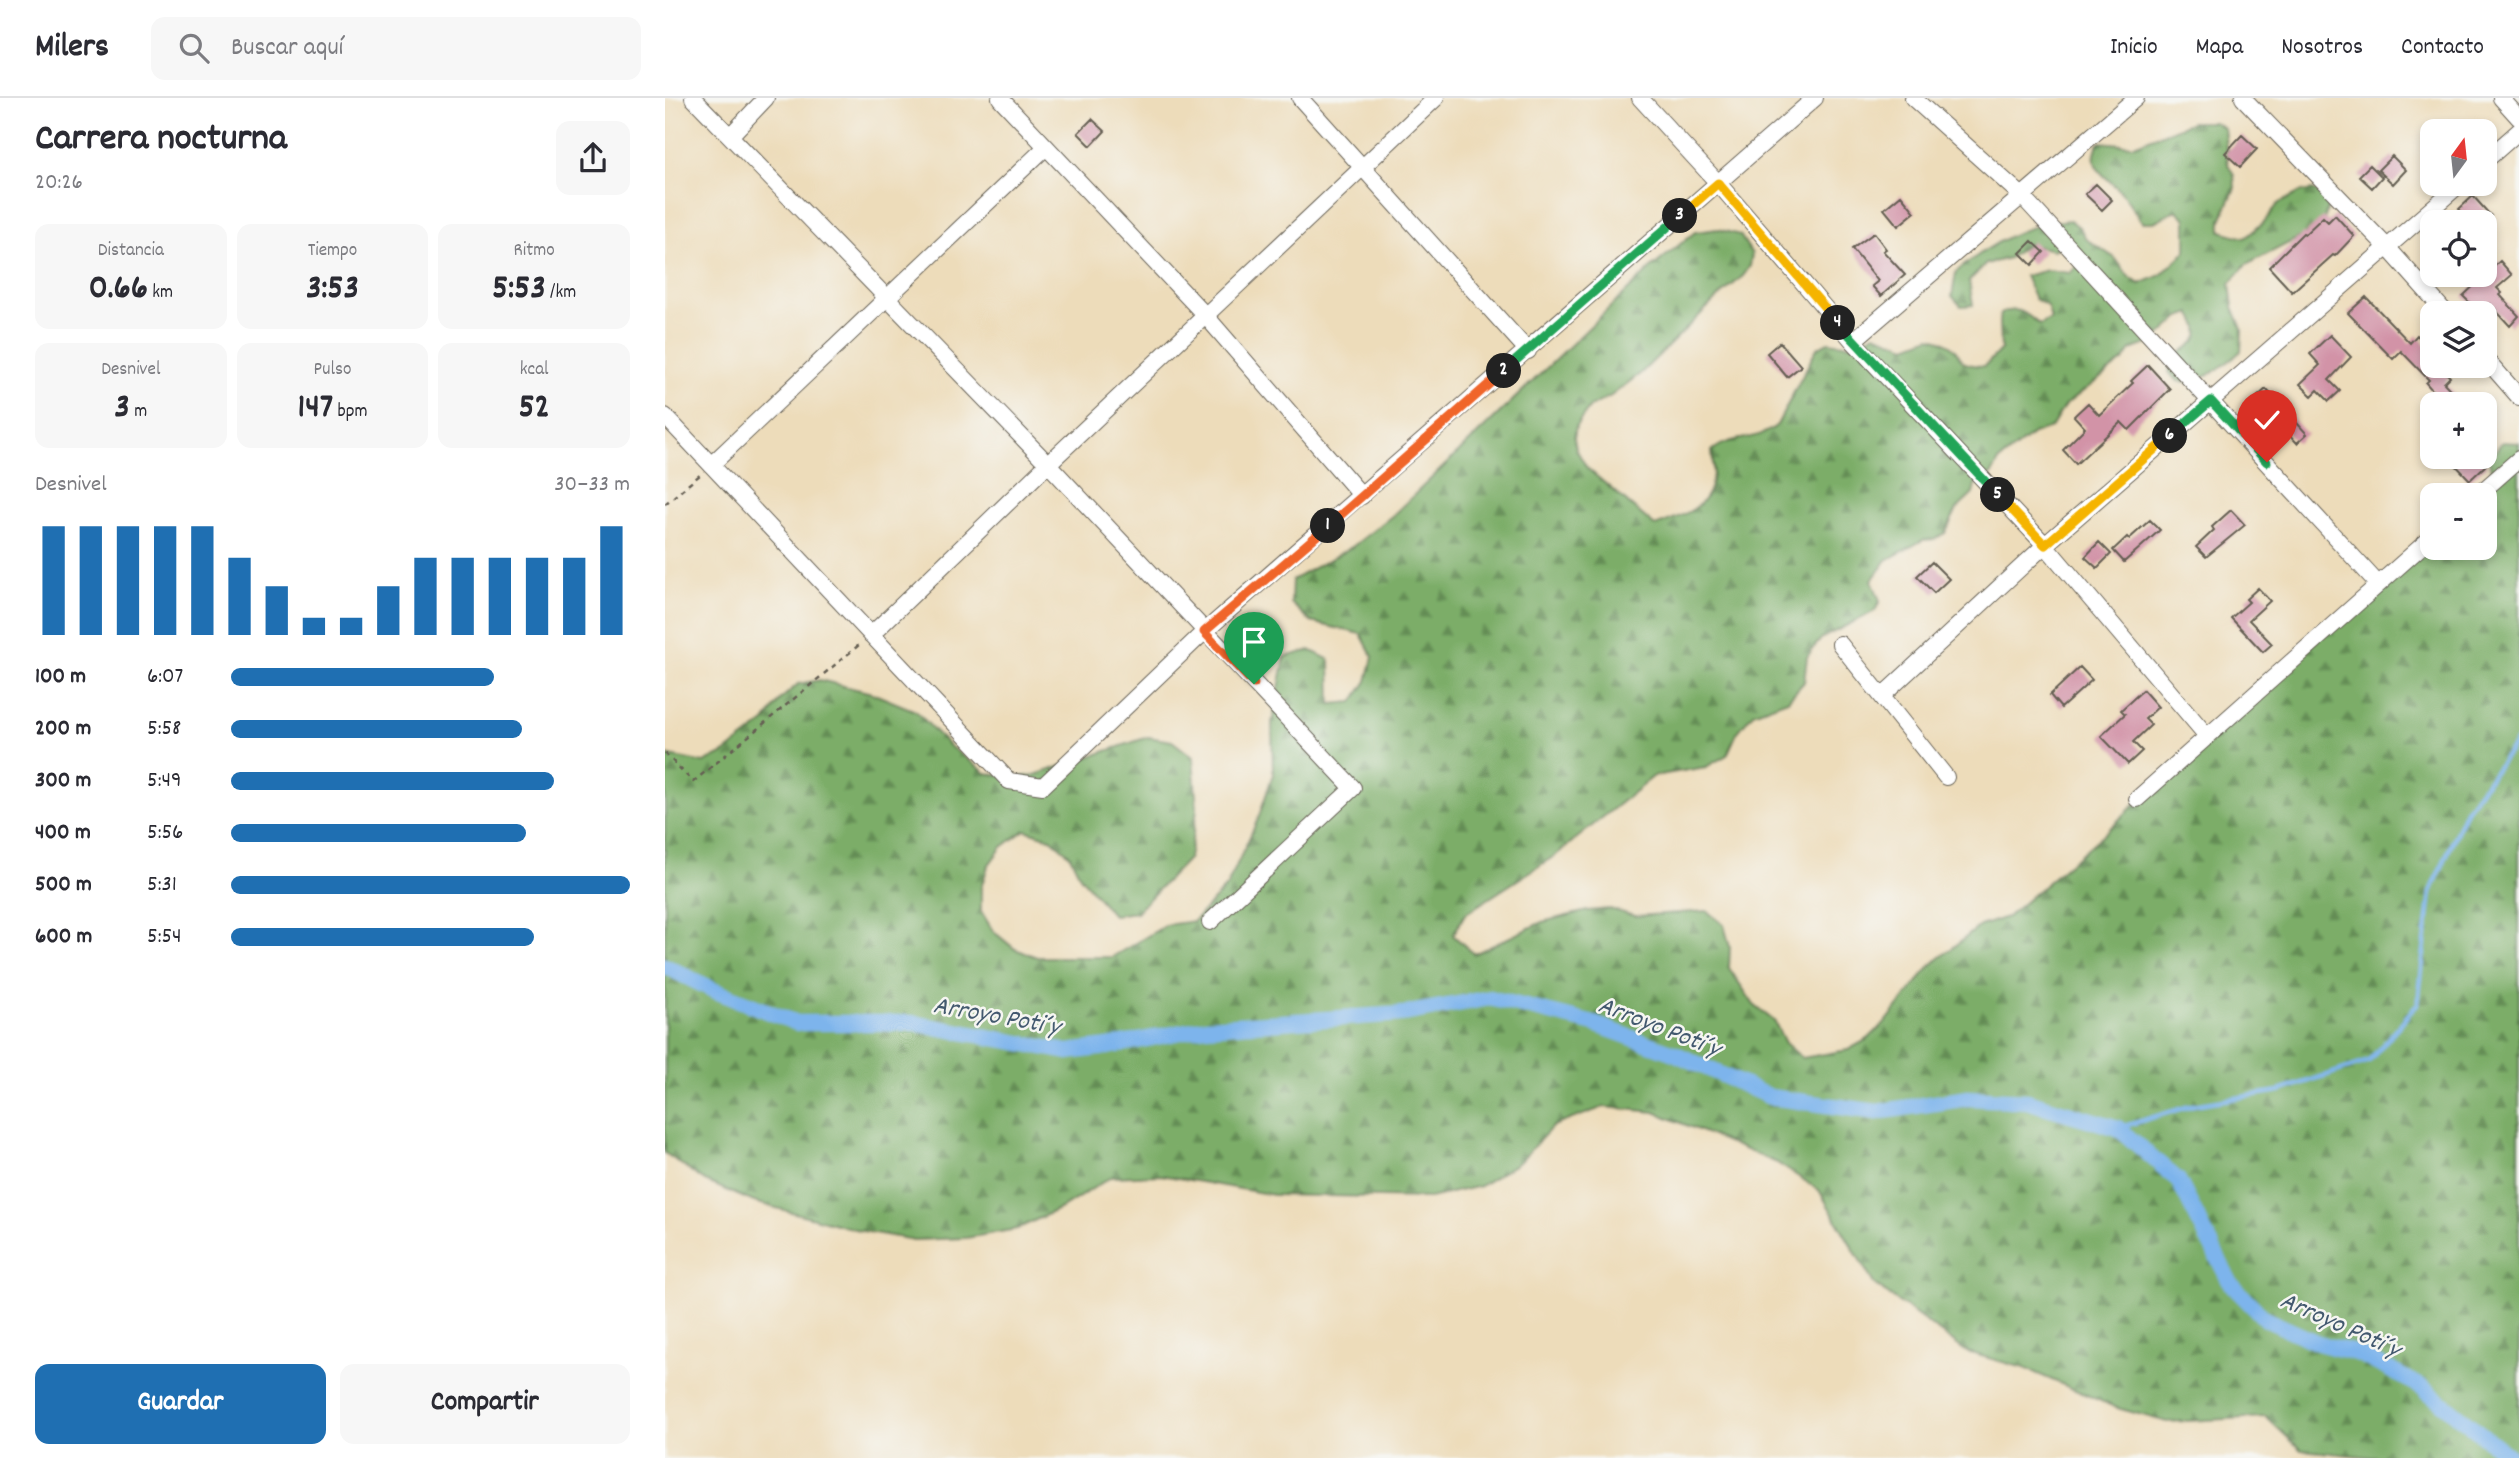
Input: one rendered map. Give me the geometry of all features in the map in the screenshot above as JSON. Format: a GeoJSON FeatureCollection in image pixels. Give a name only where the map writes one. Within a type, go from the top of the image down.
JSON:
{"type":"FeatureCollection","features":[{"type":"Feature","properties":{"kind":"street"},"geometry":{"type":"LineString","coordinates":[[693,98],[1048,464],[1353,788],[1210,922]]}},
{"type":"Feature","properties":{"kind":"street"},"geometry":{"type":"LineString","coordinates":[[730,136],[766,98]]}},
{"type":"Feature","properties":{"kind":"street"},"geometry":{"type":"LineString","coordinates":[[1000,98],[1205,315],[1362,496]]}},
{"type":"Feature","properties":{"kind":"street"},"geometry":{"type":"LineString","coordinates":[[1300,98],[1528,351]]}},
{"type":"Feature","properties":{"kind":"street"},"geometry":{"type":"LineString","coordinates":[[871,635],[1436,98]]}},
{"type":"Feature","properties":{"kind":"street"},"geometry":{"type":"LineString","coordinates":[[1640,98],[1718,183],[1853,341],[2045,545],[2207,736]]}},
{"type":"Feature","properties":{"kind":"street"},"geometry":{"type":"LineString","coordinates":[[665,416],[1009,781],[1043,786],[1204,632],[1815,98]]}},
{"type":"Feature","properties":{"kind":"street"},"geometry":{"type":"LineString","coordinates":[[1913,98],[2022,196],[2378,584]]}},
{"type":"Feature","properties":{"kind":"street"},"geometry":{"type":"LineString","coordinates":[[1853,341],[2136,98]]}},
{"type":"Feature","properties":{"kind":"street"},"geometry":{"type":"LineString","coordinates":[[2243,98],[2388,248],[2435,301]]}},
{"type":"Feature","properties":{"kind":"street"},"geometry":{"type":"LineString","coordinates":[[2501,98],[2519,118]]}},
{"type":"Feature","properties":{"kind":"street"},"geometry":{"type":"LineString","coordinates":[[2497,150],[2519,131]]}},
{"type":"Feature","properties":{"kind":"street"},"geometry":{"type":"LineString","coordinates":[[711,465],[1046,147]]}},
{"type":"Feature","properties":{"kind":"street"},"geometry":{"type":"LineString","coordinates":[[1882,696],[2045,545],[2446,196]]}},
{"type":"Feature","properties":{"kind":"street"},"geometry":{"type":"LineString","coordinates":[[2497,372],[2519,397]]}},
{"type":"Feature","properties":{"kind":"street"},"geometry":{"type":"LineString","coordinates":[[2492,483],[2519,459]]}},
{"type":"Feature","properties":{"kind":"street"},"geometry":{"type":"LineString","coordinates":[[2137,799],[2420,547]]}},
{"type":"Feature","properties":{"kind":"street"},"geometry":{"type":"LineString","coordinates":[[1840,644],[1946,777]]}},
{"type":"Feature","properties":{"kind":"path"},"geometry":{"type":"LineString","coordinates":[[665,504],[711,465]]}},
{"type":"Feature","properties":{"kind":"path"},"geometry":{"type":"LineString","coordinates":[[665,753],[693,782],[871,635]]}},
{"type":"Feature","properties":{"kind":"green space"},"geometry":{"type":"Polygon","coordinates":[[[2192,122],[2214,122],[2224,128],[2228,164],[2234,175],[2235,188],[2221,220],[2221,231],[2245,238],[2263,223],[2279,203],[2301,192],[2313,190],[2324,195],[2329,205],[2322,226],[2246,265],[2230,284],[2233,307],[2242,329],[2241,351],[2202,378],[2184,382],[2176,379],[2169,372],[2171,362],[2194,343],[2199,332],[2191,313],[2180,317],[2153,342],[2131,350],[2124,360],[2065,405],[2051,428],[2033,434],[1999,461],[1992,474],[1976,482],[1973,494],[1957,509],[1945,533],[1935,539],[1923,540],[1887,560],[1872,580],[1880,601],[1875,611],[1822,638],[1807,657],[1804,682],[1788,700],[1753,713],[1737,733],[1727,755],[1706,767],[1654,776],[1556,855],[1465,914],[1453,935],[1474,954],[1542,922],[1587,911],[1610,909],[1635,916],[1707,911],[1724,925],[1730,947],[1729,968],[1754,1005],[1774,1021],[1785,1043],[1802,1058],[1848,1050],[1868,1039],[1886,1022],[1931,965],[1980,926],[2007,917],[2104,834],[2202,740],[2420,550],[2420,560],[2497,560],[2497,483],[2494,483],[2491,469],[2497,469],[2497,449],[2502,442],[2519,443],[2519,1458],[2381,1458],[2301,1450],[2266,1417],[2167,1422],[2117,1408],[2024,1368],[1967,1352],[1874,1284],[1819,1190],[1777,1163],[1655,1112],[1604,1107],[1553,1126],[1520,1161],[1480,1186],[1430,1198],[1274,1195],[1161,1175],[1111,1177],[1065,1206],[1017,1229],[966,1238],[914,1240],[862,1231],[754,1202],[705,1181],[665,1153],[665,755],[704,763],[724,753],[765,722],[780,700],[798,684],[820,680],[872,693],[916,711],[948,745],[986,773],[1013,778],[1035,775],[1148,737],[1172,741],[1193,757],[1197,809],[1189,858],[1136,912],[1113,915],[1081,878],[1069,854],[1050,838],[1025,830],[1002,847],[988,866],[981,888],[981,911],[993,931],[1015,949],[1037,957],[1112,957],[1166,925],[1194,921],[1227,886],[1258,819],[1273,774],[1272,723],[1285,657],[1310,650],[1330,660],[1331,704],[1353,702],[1367,681],[1373,657],[1361,634],[1311,622],[1291,603],[1292,580],[1352,547],[1393,515],[1650,269],[1695,232],[1718,229],[1740,235],[1752,254],[1750,266],[1743,276],[1641,373],[1611,396],[1590,407],[1576,426],[1574,438],[1576,449],[1587,468],[1655,526],[1683,515],[1702,502],[1712,482],[1712,451],[1727,442],[1761,434],[1777,425],[1817,348],[1828,342],[1854,345],[1875,334],[1907,346],[1930,337],[1953,347],[1967,364],[1985,366],[2001,349],[2000,314],[2017,310],[2040,325],[2051,319],[2047,306],[2035,299],[2025,276],[2047,270],[2070,273],[2078,265],[2064,245],[2053,250],[2028,244],[2009,258],[1986,264],[1969,281],[1973,305],[1961,306],[1952,296],[1956,272],[1982,252],[2023,230],[2070,220],[2080,228],[2086,239],[2115,258],[2129,277],[2140,284],[2161,275],[2186,251],[2186,219],[2176,210],[2154,222],[2142,222],[2122,193],[2096,166],[2095,151],[2099,142],[2134,145],[2192,122]]]}},
{"type":"Feature","properties":{"kind":"building"},"geometry":{"type":"Polygon","coordinates":[[[1092,119],[1105,131],[1091,146],[1078,133],[1092,119]]]}},
{"type":"Feature","properties":{"kind":"building"},"geometry":{"type":"Polygon","coordinates":[[[2242,135],[2257,149],[2240,167],[2225,153],[2242,135]]]}},
{"type":"Feature","properties":{"kind":"building"},"geometry":{"type":"Polygon","coordinates":[[[2392,156],[2406,170],[2393,184],[2378,170],[2392,156]]]}},
{"type":"Feature","properties":{"kind":"building"},"geometry":{"type":"Polygon","coordinates":[[[2370,165],[2382,177],[2372,188],[2359,176],[2370,165]]]}},
{"type":"Feature","properties":{"kind":"building"},"geometry":{"type":"Polygon","coordinates":[[[2096,184],[2112,200],[2102,210],[2085,194],[2096,184]]]}},
{"type":"Feature","properties":{"kind":"building"},"geometry":{"type":"Polygon","coordinates":[[[1901,195],[1915,212],[1898,226],[1884,209],[1901,195]]]}},
{"type":"Feature","properties":{"kind":"building"},"geometry":{"type":"Polygon","coordinates":[[[2473,196],[2486,210],[2460,210],[2473,196]]]}},
{"type":"Feature","properties":{"kind":"building"},"geometry":{"type":"Polygon","coordinates":[[[2335,215],[2354,236],[2335,256],[2292,292],[2269,267],[2323,217],[2328,222],[2335,215]]]}},
{"type":"Feature","properties":{"kind":"building"},"geometry":{"type":"Polygon","coordinates":[[[1874,233],[1886,249],[1883,251],[1905,275],[1881,296],[1872,286],[1878,281],[1852,249],[1874,233]]]}},
{"type":"Feature","properties":{"kind":"building"},"geometry":{"type":"Polygon","coordinates":[[[2032,241],[2044,252],[2032,265],[2020,253],[2032,241]]]}},
{"type":"Feature","properties":{"kind":"building"},"geometry":{"type":"Polygon","coordinates":[[[2500,261],[2512,275],[2497,288],[2519,316],[2510,326],[2497,312],[2497,301],[2468,301],[2463,296],[2473,287],[2497,287],[2497,264],[2500,261]]]}},
{"type":"Feature","properties":{"kind":"building"},"geometry":{"type":"Polygon","coordinates":[[[2366,297],[2410,343],[2417,335],[2420,338],[2420,371],[2401,351],[2393,359],[2348,313],[2366,297]]]}},
{"type":"Feature","properties":{"kind":"building"},"geometry":{"type":"Polygon","coordinates":[[[2330,335],[2351,357],[2329,380],[2340,391],[2329,401],[2318,390],[2312,396],[2300,384],[2320,365],[2310,354],[2330,335]]]}},
{"type":"Feature","properties":{"kind":"building"},"geometry":{"type":"Polygon","coordinates":[[[1780,342],[1801,366],[1787,377],[1767,353],[1780,342]]]}},
{"type":"Feature","properties":{"kind":"building"},"geometry":{"type":"Polygon","coordinates":[[[2148,365],[2170,389],[2129,430],[2121,422],[2076,464],[2063,450],[2085,428],[2074,416],[2088,403],[2099,415],[2148,365]]]}},
{"type":"Feature","properties":{"kind":"building"},"geometry":{"type":"Polygon","coordinates":[[[2427,378],[2449,378],[2444,383],[2453,392],[2434,392],[2426,383],[2429,380],[2427,378]]]}},
{"type":"Feature","properties":{"kind":"building"},"geometry":{"type":"Polygon","coordinates":[[[2266,389],[2307,434],[2297,443],[2256,398],[2266,389]]]}},
{"type":"Feature","properties":{"kind":"building"},"geometry":{"type":"Polygon","coordinates":[[[2459,469],[2482,469],[2470,480],[2459,469]]]}},
{"type":"Feature","properties":{"kind":"building"},"geometry":{"type":"Polygon","coordinates":[[[2231,510],[2245,525],[2206,557],[2196,547],[2214,530],[2212,527],[2231,510]]]}},
{"type":"Feature","properties":{"kind":"building"},"geometry":{"type":"Polygon","coordinates":[[[2150,520],[2160,530],[2124,562],[2113,550],[2150,520]]]}},
{"type":"Feature","properties":{"kind":"building"},"geometry":{"type":"Polygon","coordinates":[[[2099,542],[2111,554],[2097,568],[2085,557],[2099,542]]]}},
{"type":"Feature","properties":{"kind":"building"},"geometry":{"type":"Polygon","coordinates":[[[1932,562],[1949,579],[1934,593],[1917,576],[1932,562]]]}},
{"type":"Feature","properties":{"kind":"building"},"geometry":{"type":"Polygon","coordinates":[[[2258,588],[2270,601],[2249,620],[2272,644],[2263,652],[2231,618],[2249,602],[2246,599],[2258,588]]]}},
{"type":"Feature","properties":{"kind":"building"},"geometry":{"type":"Polygon","coordinates":[[[2080,667],[2092,680],[2061,708],[2050,695],[2080,667]]]}},
{"type":"Feature","properties":{"kind":"building"},"geometry":{"type":"Polygon","coordinates":[[[2143,690],[2158,707],[2145,719],[2151,725],[2133,742],[2142,751],[2128,764],[2101,736],[2125,714],[2121,710],[2143,690]]]}},
{"type":"Feature","properties":{"kind":"waterway"},"geometry":{"type":"LineString","coordinates":[[2118,1128],[2193,1105],[2279,1091],[2369,1061],[2418,1003],[2431,892],[2466,810],[2519,738]]}},
{"type":"Feature","properties":{"kind":"waterway","name":"Arroyo Poti´y"},"geometry":{"type":"LineString","coordinates":[[665,966],[713,990],[797,1023],[913,1023],[1068,1052],[1108,1047],[1206,1027],[1403,1014],[1490,998],[1594,1024],[1674,1053],[1770,1097],[1877,1112],[1968,1098],[2027,1101],[2118,1128],[2178,1180],[2231,1284],[2265,1319],[2318,1343],[2359,1354],[2422,1387],[2511,1458]]}},
{"type":"Feature","properties":{"kind":"route"},"geometry":{"type":"LineString","coordinates":[[1254,684],[1204,632],[1718,183],[1853,341],[2045,545],[2211,401],[2267,462]]}}]}
